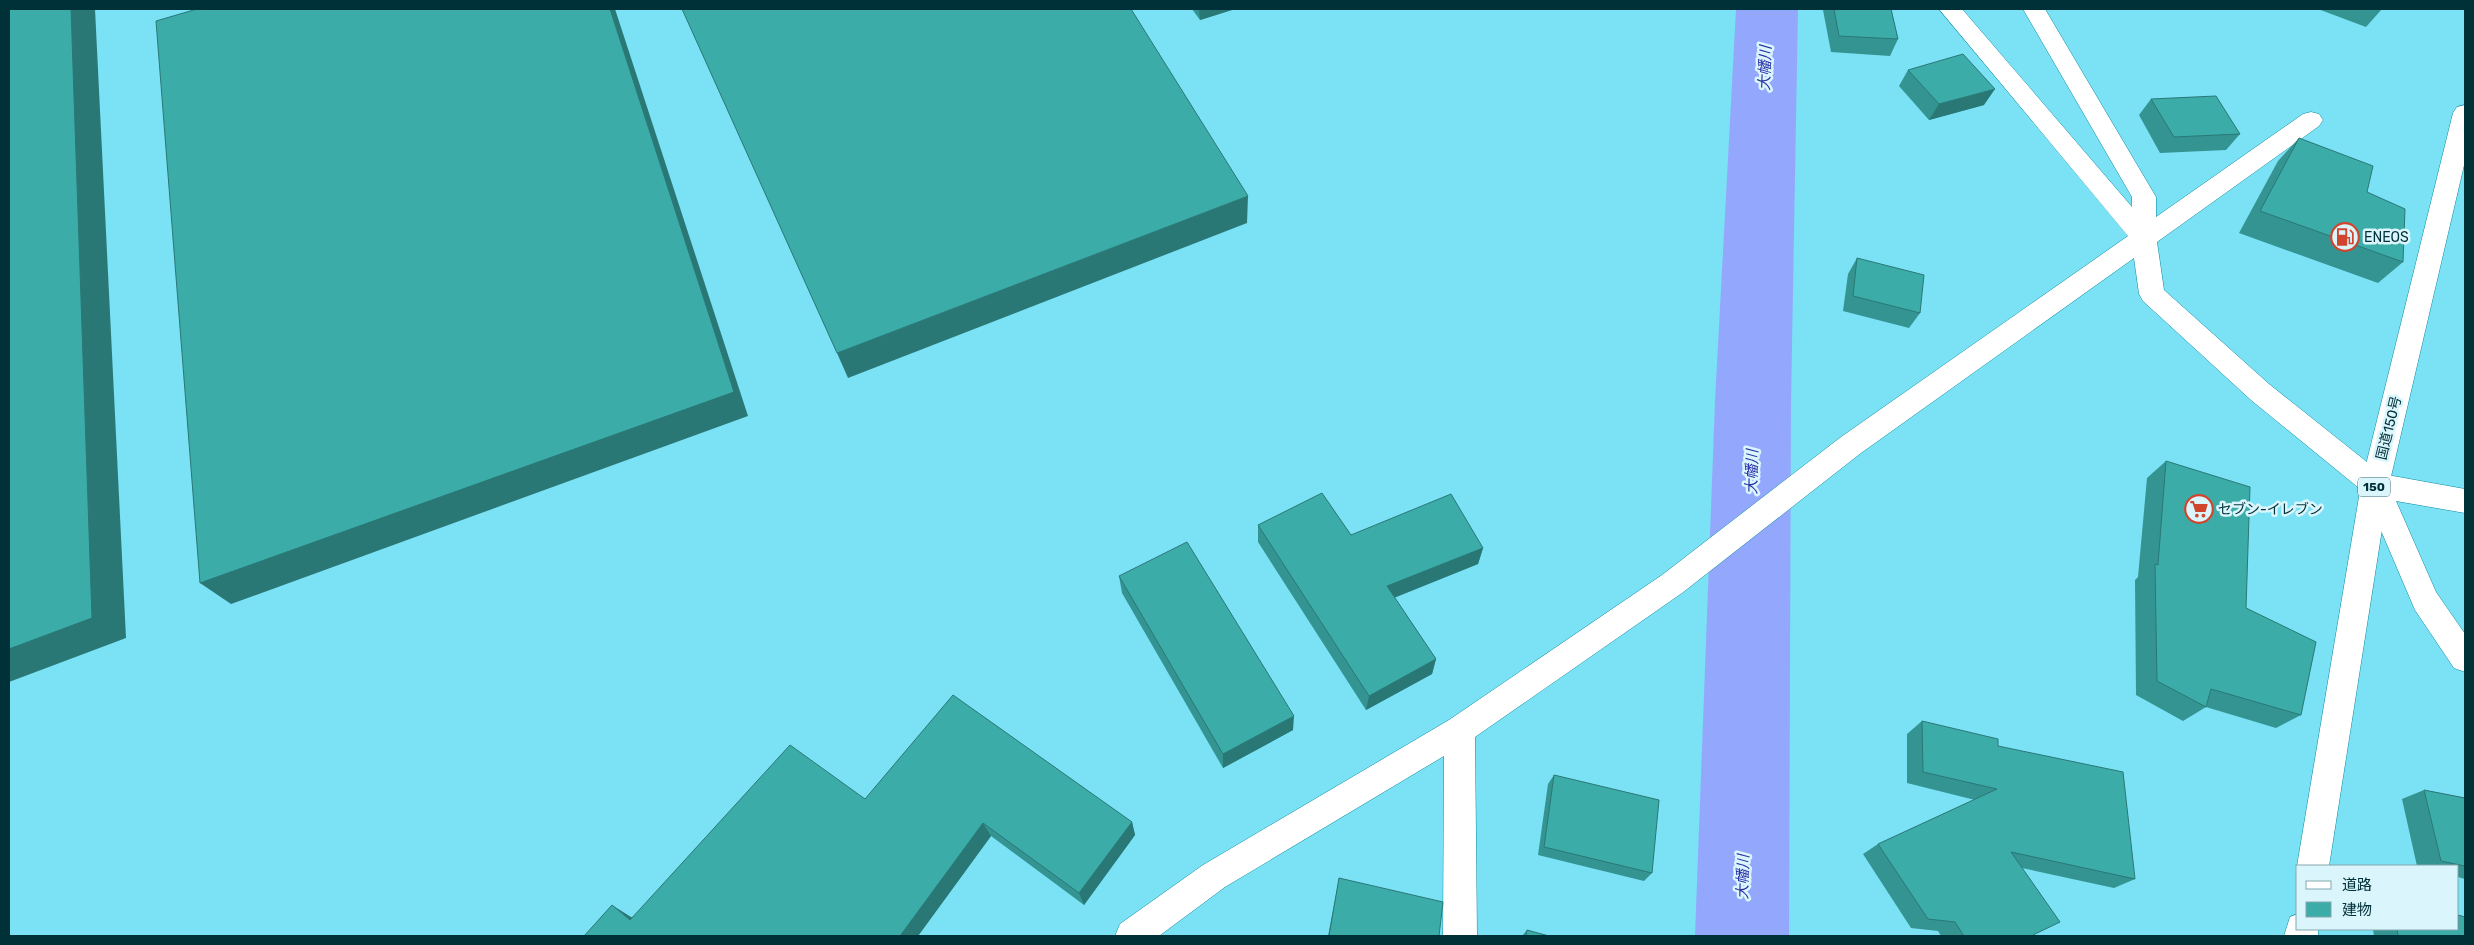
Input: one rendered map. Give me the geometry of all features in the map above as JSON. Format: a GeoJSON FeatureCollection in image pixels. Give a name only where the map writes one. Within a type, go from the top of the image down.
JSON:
{"type":"FeatureCollection","features":[{"type":"Feature","properties":{"kind":"main road"},"geometry":{"type":"LineString","coordinates":[[1950,9],[2144,238]]}},
{"type":"Feature","properties":{"kind":"main road"},"geometry":{"type":"LineString","coordinates":[[2034,9],[2144,197],[2144,238],[2152,294],[2260,392],[2375,485],[2425,601],[2465,658]]}},
{"type":"Feature","properties":{"kind":"main road","name":"国道150号"},"geometry":{"type":"LineString","coordinates":[[2313,865],[2375,485],[2465,113]]}},
{"type":"Feature","properties":{"kind":"main road"},"geometry":{"type":"LineString","coordinates":[[1132,936],[1214,876],[1460,730],[1672,584],[1851,444],[2311,120]]}},
{"type":"Feature","properties":{"kind":"main road"},"geometry":{"type":"LineString","coordinates":[[2375,485],[2465,500]]}},
{"type":"Feature","properties":{"kind":"main road"},"geometry":{"type":"LineString","coordinates":[[1460,730],[1460,936]]}},
{"type":"Feature","properties":{"kind":"building"},"geometry":{"type":"Polygon","coordinates":[[[9,9],[71,9],[92,618],[9,649],[9,9]]]}},
{"type":"Feature","properties":{"kind":"building"},"geometry":{"type":"Polygon","coordinates":[[[197,9],[610,9],[734,392],[200,583],[156,21],[197,9]]]}},
{"type":"Feature","properties":{"kind":"building"},"geometry":{"type":"Polygon","coordinates":[[[682,9],[1131,9],[1248,196],[837,353],[682,9]]]}},
{"type":"Feature","properties":{"kind":"building"},"geometry":{"type":"Polygon","coordinates":[[[1834,9],[1891,9],[1898,39],[1839,36],[1834,9]]]}},
{"type":"Feature","properties":{"kind":"building"},"geometry":{"type":"Polygon","coordinates":[[[1963,54],[1995,89],[1939,104],[1908,70],[1963,54]]]}},
{"type":"Feature","properties":{"kind":"building"},"geometry":{"type":"Polygon","coordinates":[[[2216,96],[2240,134],[2174,137],[2151,99],[2216,96]]]}},
{"type":"Feature","properties":{"kind":"building"},"geometry":{"type":"Polygon","coordinates":[[[2299,138],[2373,166],[2367,192],[2405,209],[2403,262],[2260,211],[2299,138]]]}},
{"type":"Feature","properties":{"kind":"building"},"geometry":{"type":"Polygon","coordinates":[[[1857,258],[1924,275],[1920,313],[1853,296],[1857,258]]]}},
{"type":"Feature","properties":{"kind":"building"},"geometry":{"type":"Polygon","coordinates":[[[2166,461],[2250,487],[2246,608],[2316,642],[2301,715],[2211,689],[2206,707],[2157,681],[2155,564],[2158,565],[2166,461]]]}},
{"type":"Feature","properties":{"kind":"building"},"geometry":{"type":"Polygon","coordinates":[[[1322,493],[1351,535],[1451,494],[1483,548],[1387,586],[1436,659],[1369,696],[1258,525],[1322,493]]]}},
{"type":"Feature","properties":{"kind":"building"},"geometry":{"type":"Polygon","coordinates":[[[1187,542],[1294,716],[1223,754],[1119,576],[1187,542]]]}},
{"type":"Feature","properties":{"kind":"building"},"geometry":{"type":"Polygon","coordinates":[[[953,695],[1132,822],[1079,893],[983,823],[900,936],[584,936],[612,905],[630,920],[790,745],[865,799],[953,695]]]}},
{"type":"Feature","properties":{"kind":"building"},"geometry":{"type":"Polygon","coordinates":[[[1922,721],[1998,739],[1998,746],[2123,772],[2135,879],[2011,852],[2060,922],[2034,936],[1964,936],[1955,922],[1928,919],[1878,844],[1997,789],[1923,772],[1922,721]]]}},
{"type":"Feature","properties":{"kind":"building"},"geometry":{"type":"Polygon","coordinates":[[[1554,775],[1659,800],[1652,873],[1544,847],[1554,775]]]}},
{"type":"Feature","properties":{"kind":"building"},"geometry":{"type":"Polygon","coordinates":[[[2424,790],[2465,798],[2465,866],[2441,861],[2424,790]]]}},
{"type":"Feature","properties":{"kind":"building"},"geometry":{"type":"Polygon","coordinates":[[[1339,878],[1443,902],[1439,936],[1329,936],[1339,878]]]}},
{"type":"Feature","properties":{"kind":"building"},"geometry":{"type":"Polygon","coordinates":[[[2459,915],[2465,917],[2465,936],[2398,936],[2397,930],[2459,930],[2459,915]]]}},
{"type":"Feature","properties":{"kind":"building"},"geometry":{"type":"Polygon","coordinates":[[[1527,930],[1549,936],[1526,936],[1527,930]]]}},
{"type":"Feature","properties":{"kind":"waterway","name":"大幡川"},"geometry":{"type":"LineString","coordinates":[[1742,936],[1753,401],[1767,9]]}},
{"type":"Feature","properties":{"kind":"place","name":"ENEOS"},"geometry":{"type":"Point","coordinates":[2345,237]}},
{"type":"Feature","properties":{"kind":"place","name":"セブン-イレブン"},"geometry":{"type":"Point","coordinates":[2199,509]}}]}
